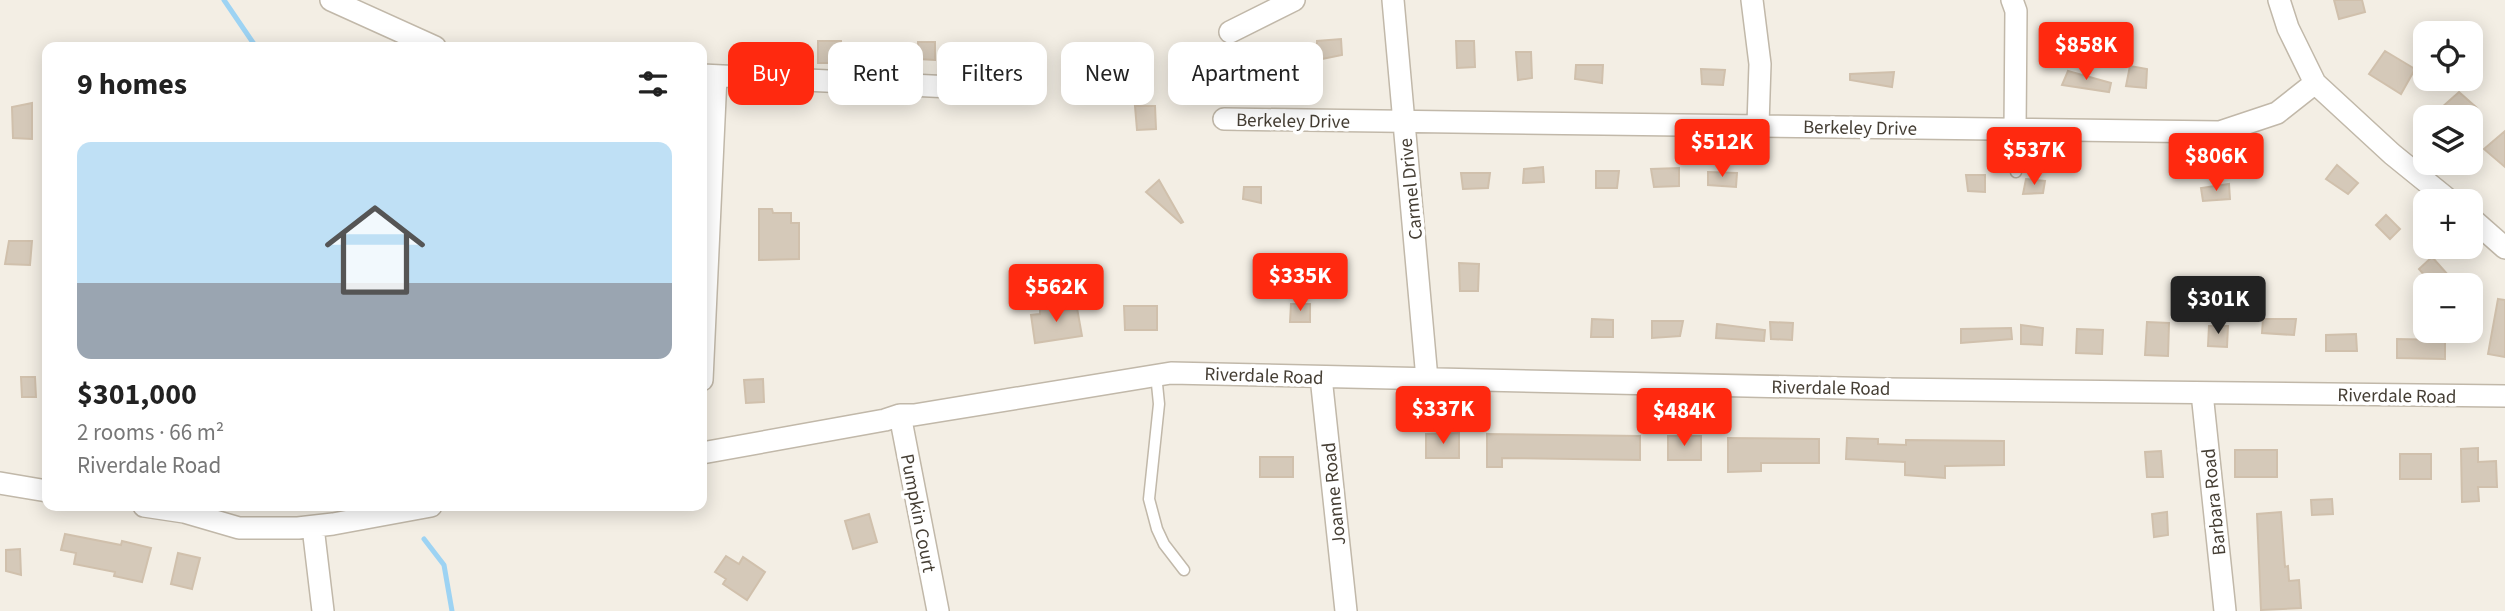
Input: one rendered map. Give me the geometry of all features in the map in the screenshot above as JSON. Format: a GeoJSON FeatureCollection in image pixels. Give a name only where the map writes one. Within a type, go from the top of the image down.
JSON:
{"type":"FeatureCollection","features":[{"type":"Feature","properties":{"kind":"street"},"geometry":{"type":"LineString","coordinates":[[331,0],[424,42]]}},
{"type":"Feature","properties":{"kind":"street"},"geometry":{"type":"LineString","coordinates":[[1230,32],[1294,0]]}},
{"type":"Feature","properties":{"kind":"street","name":"Carmel Drive"},"geometry":{"type":"LineString","coordinates":[[1394,0],[1427,379]]}},
{"type":"Feature","properties":{"kind":"street"},"geometry":{"type":"LineString","coordinates":[[1752,0],[1760,64],[1758,125]]}},
{"type":"Feature","properties":{"kind":"street"},"geometry":{"type":"LineString","coordinates":[[2012,0],[2016,11],[2014,130]]}},
{"type":"Feature","properties":{"kind":"street"},"geometry":{"type":"LineString","coordinates":[[2278,0],[2288,28],[2315,83],[2392,154],[2435,189]]}},
{"type":"Feature","properties":{"kind":"street"},"geometry":{"type":"LineString","coordinates":[[707,163],[709,76],[937,86]]}},
{"type":"Feature","properties":{"kind":"street","name":"Berkeley Drive"},"geometry":{"type":"LineString","coordinates":[[1224,120],[2220,132],[2277,113],[2315,83]]}},
{"type":"Feature","properties":{"kind":"street"},"geometry":{"type":"LineString","coordinates":[[2483,229],[2505,248]]}},
{"type":"Feature","properties":{"kind":"street","name":"Riverdale Road"},"geometry":{"type":"LineString","coordinates":[[707,452],[900,415],[914,415],[1156,374],[1236,373],[1427,379],[2505,396]]}},
{"type":"Feature","properties":{"kind":"street","name":"Joanne Road"},"geometry":{"type":"LineString","coordinates":[[1321,377],[1346,611]]}},
{"type":"Feature","properties":{"kind":"street","name":"Barbara Road"},"geometry":{"type":"LineString","coordinates":[[2202,393],[2225,611]]}},
{"type":"Feature","properties":{"kind":"street","name":"Pumpkin Court"},"geometry":{"type":"LineString","coordinates":[[900,415],[939,611]]}},
{"type":"Feature","properties":{"kind":"street"},"geometry":{"type":"LineString","coordinates":[[0,483],[42,490]]}},
{"type":"Feature","properties":{"kind":"street"},"geometry":{"type":"LineString","coordinates":[[177,511],[239,528],[313,527],[403,511]]}},
{"type":"Feature","properties":{"kind":"street"},"geometry":{"type":"LineString","coordinates":[[313,527],[323,611]]}},
{"type":"Feature","properties":{"kind":"lane"},"geometry":{"type":"LineString","coordinates":[[2014,130],[2016,173]]}},
{"type":"Feature","properties":{"kind":"lane"},"geometry":{"type":"LineString","coordinates":[[1156,374],[1159,404],[1149,499],[1164,544],[1184,570]]}},
{"type":"Feature","properties":{"kind":"building"},"geometry":{"type":"Polygon","coordinates":[[[2334,0],[2362,0],[2365,12],[2339,19],[2334,0]]]}},
{"type":"Feature","properties":{"kind":"building"},"geometry":{"type":"Polygon","coordinates":[[[1341,39],[1342,55],[1323,59],[1323,42],[1317,41],[1341,39]]]}},
{"type":"Feature","properties":{"kind":"building"},"geometry":{"type":"Polygon","coordinates":[[[818,41],[841,41],[828,42],[828,63],[818,63],[818,41]]]}},
{"type":"Feature","properties":{"kind":"building"},"geometry":{"type":"Polygon","coordinates":[[[1456,41],[1474,41],[1475,67],[1457,68],[1456,41]]]}},
{"type":"Feature","properties":{"kind":"building"},"geometry":{"type":"Polygon","coordinates":[[[923,42],[935,42],[935,60],[923,59],[923,42]]]}},
{"type":"Feature","properties":{"kind":"building"},"geometry":{"type":"Polygon","coordinates":[[[2385,51],[2413,68],[2401,94],[2369,74],[2385,51]]]}},
{"type":"Feature","properties":{"kind":"building"},"geometry":{"type":"Polygon","coordinates":[[[1516,52],[1531,52],[1532,78],[1518,80],[1516,52]]]}},
{"type":"Feature","properties":{"kind":"building"},"geometry":{"type":"Polygon","coordinates":[[[1576,65],[1603,65],[1602,83],[1575,79],[1576,65]]]}},
{"type":"Feature","properties":{"kind":"building"},"geometry":{"type":"Polygon","coordinates":[[[2130,66],[2147,69],[2146,88],[2126,86],[2130,66]]]}},
{"type":"Feature","properties":{"kind":"building"},"geometry":{"type":"Polygon","coordinates":[[[1701,69],[1725,70],[1723,85],[1702,84],[1701,69]]]}},
{"type":"Feature","properties":{"kind":"building"},"geometry":{"type":"Polygon","coordinates":[[[2068,71],[2111,83],[2109,92],[2062,85],[2068,71]]]}},
{"type":"Feature","properties":{"kind":"building"},"geometry":{"type":"Polygon","coordinates":[[[1894,72],[1892,87],[1850,80],[1850,74],[1894,72]]]}},
{"type":"Feature","properties":{"kind":"building"},"geometry":{"type":"Polygon","coordinates":[[[2459,92],[2474,105],[2444,105],[2459,92]]]}},
{"type":"Feature","properties":{"kind":"building"},"geometry":{"type":"Polygon","coordinates":[[[32,103],[32,139],[13,138],[12,107],[32,103]]]}},
{"type":"Feature","properties":{"kind":"building"},"geometry":{"type":"Polygon","coordinates":[[[1135,106],[1155,106],[1156,129],[1137,130],[1135,106]]]}},
{"type":"Feature","properties":{"kind":"building"},"geometry":{"type":"Polygon","coordinates":[[[2505,131],[2505,167],[2484,149],[2505,131]]]}},
{"type":"Feature","properties":{"kind":"building"},"geometry":{"type":"Polygon","coordinates":[[[2337,165],[2358,183],[2348,194],[2326,179],[2337,165]]]}},
{"type":"Feature","properties":{"kind":"building"},"geometry":{"type":"Polygon","coordinates":[[[1543,167],[1544,182],[1523,183],[1524,169],[1543,167]]]}},
{"type":"Feature","properties":{"kind":"building"},"geometry":{"type":"Polygon","coordinates":[[[1679,168],[1679,186],[1654,187],[1651,169],[1679,168]]]}},
{"type":"Feature","properties":{"kind":"building"},"geometry":{"type":"Polygon","coordinates":[[[1596,171],[1619,171],[1617,188],[1596,188],[1596,171]]]}},
{"type":"Feature","properties":{"kind":"building"},"geometry":{"type":"Polygon","coordinates":[[[1708,172],[1737,173],[1736,187],[1708,185],[1708,172]]]}},
{"type":"Feature","properties":{"kind":"building"},"geometry":{"type":"Polygon","coordinates":[[[1461,173],[1490,173],[1488,188],[1463,189],[1461,173]]]}},
{"type":"Feature","properties":{"kind":"building"},"geometry":{"type":"Polygon","coordinates":[[[1966,175],[1985,175],[1985,192],[1968,191],[1966,175]]]}},
{"type":"Feature","properties":{"kind":"building"},"geometry":{"type":"Polygon","coordinates":[[[2026,179],[2045,181],[2043,193],[2023,194],[2026,179]]]}},
{"type":"Feature","properties":{"kind":"building"},"geometry":{"type":"Polygon","coordinates":[[[1159,180],[1183,222],[1146,192],[1159,180]]]}},
{"type":"Feature","properties":{"kind":"building"},"geometry":{"type":"Polygon","coordinates":[[[2229,184],[2230,199],[2203,201],[2201,188],[2229,184]]]}},
{"type":"Feature","properties":{"kind":"building"},"geometry":{"type":"Polygon","coordinates":[[[1244,187],[1261,187],[1261,203],[1243,199],[1244,187]]]}},
{"type":"Feature","properties":{"kind":"building"},"geometry":{"type":"Polygon","coordinates":[[[759,209],[772,209],[773,213],[791,213],[791,223],[799,223],[799,259],[759,260],[759,209]]]}},
{"type":"Feature","properties":{"kind":"building"},"geometry":{"type":"Polygon","coordinates":[[[2386,215],[2400,229],[2390,239],[2376,225],[2386,215]]]}},
{"type":"Feature","properties":{"kind":"building"},"geometry":{"type":"Polygon","coordinates":[[[9,241],[32,241],[30,265],[5,264],[9,241]]]}},
{"type":"Feature","properties":{"kind":"building"},"geometry":{"type":"Polygon","coordinates":[[[2430,259],[2434,259],[2446,273],[2422,273],[2419,269],[2430,259]]]}},
{"type":"Feature","properties":{"kind":"building"},"geometry":{"type":"Polygon","coordinates":[[[1459,263],[1479,264],[1478,291],[1460,291],[1459,263]]]}},
{"type":"Feature","properties":{"kind":"building"},"geometry":{"type":"Polygon","coordinates":[[[2498,299],[2505,300],[2505,357],[2488,354],[2498,299]]]}},
{"type":"Feature","properties":{"kind":"building"},"geometry":{"type":"Polygon","coordinates":[[[1062,303],[1063,310],[1077,308],[1082,336],[1035,343],[1031,315],[1040,314],[1040,307],[1062,303]]]}},
{"type":"Feature","properties":{"kind":"building"},"geometry":{"type":"Polygon","coordinates":[[[1291,304],[1310,304],[1310,322],[1290,322],[1291,304]]]}},
{"type":"Feature","properties":{"kind":"building"},"geometry":{"type":"Polygon","coordinates":[[[1124,306],[1157,306],[1157,330],[1125,330],[1124,306]]]}},
{"type":"Feature","properties":{"kind":"building"},"geometry":{"type":"Polygon","coordinates":[[[1592,319],[1613,320],[1613,337],[1591,337],[1592,319]]]}},
{"type":"Feature","properties":{"kind":"building"},"geometry":{"type":"Polygon","coordinates":[[[2263,319],[2296,319],[2294,335],[2262,333],[2263,319]]]}},
{"type":"Feature","properties":{"kind":"building"},"geometry":{"type":"Polygon","coordinates":[[[1652,321],[1683,321],[1680,336],[1652,338],[1652,321]]]}},
{"type":"Feature","properties":{"kind":"building"},"geometry":{"type":"Polygon","coordinates":[[[1770,322],[1793,323],[1792,340],[1771,339],[1770,322]]]}},
{"type":"Feature","properties":{"kind":"building"},"geometry":{"type":"Polygon","coordinates":[[[2147,322],[2169,323],[2168,356],[2145,355],[2147,322]]]}},
{"type":"Feature","properties":{"kind":"building"},"geometry":{"type":"Polygon","coordinates":[[[1717,324],[1765,330],[1764,341],[1716,338],[1717,324]]]}},
{"type":"Feature","properties":{"kind":"building"},"geometry":{"type":"Polygon","coordinates":[[[2021,325],[2043,328],[2042,345],[2021,344],[2021,325]]]}},
{"type":"Feature","properties":{"kind":"building"},"geometry":{"type":"Polygon","coordinates":[[[2209,326],[2228,326],[2227,347],[2208,346],[2209,326]]]}},
{"type":"Feature","properties":{"kind":"building"},"geometry":{"type":"Polygon","coordinates":[[[2011,328],[2012,339],[1961,343],[1961,329],[2011,328]]]}},
{"type":"Feature","properties":{"kind":"building"},"geometry":{"type":"Polygon","coordinates":[[[2077,329],[2103,330],[2102,354],[2076,353],[2077,329]]]}},
{"type":"Feature","properties":{"kind":"building"},"geometry":{"type":"Polygon","coordinates":[[[2356,334],[2357,351],[2326,351],[2326,335],[2356,334]]]}},
{"type":"Feature","properties":{"kind":"building"},"geometry":{"type":"Polygon","coordinates":[[[2397,339],[2413,339],[2413,343],[2445,343],[2445,359],[2397,358],[2397,339]]]}},
{"type":"Feature","properties":{"kind":"building"},"geometry":{"type":"Polygon","coordinates":[[[21,377],[35,377],[36,397],[22,397],[21,377]]]}},
{"type":"Feature","properties":{"kind":"building"},"geometry":{"type":"Polygon","coordinates":[[[763,379],[764,402],[746,403],[744,380],[763,379]]]}},
{"type":"Feature","properties":{"kind":"building"},"geometry":{"type":"Polygon","coordinates":[[[1459,433],[1459,458],[1426,458],[1426,434],[1459,433]]]}},
{"type":"Feature","properties":{"kind":"building"},"geometry":{"type":"Polygon","coordinates":[[[1487,434],[1640,436],[1640,460],[1502,458],[1502,467],[1487,467],[1487,434]]]}},
{"type":"Feature","properties":{"kind":"building"},"geometry":{"type":"Polygon","coordinates":[[[1668,436],[1701,436],[1701,460],[1668,460],[1668,436]]]}},
{"type":"Feature","properties":{"kind":"building"},"geometry":{"type":"Polygon","coordinates":[[[1728,438],[1819,439],[1819,463],[1761,463],[1761,471],[1728,472],[1728,438]]]}},
{"type":"Feature","properties":{"kind":"building"},"geometry":{"type":"Polygon","coordinates":[[[1847,438],[1878,439],[1878,444],[1906,445],[1906,440],[2004,441],[2004,465],[1945,466],[1945,478],[1905,475],[1905,462],[1846,459],[1847,438]]]}},
{"type":"Feature","properties":{"kind":"building"},"geometry":{"type":"Polygon","coordinates":[[[2478,448],[2478,462],[2496,461],[2497,487],[2478,487],[2479,501],[2462,502],[2461,449],[2478,448]]]}},
{"type":"Feature","properties":{"kind":"building"},"geometry":{"type":"Polygon","coordinates":[[[2235,450],[2277,450],[2277,477],[2235,477],[2235,450]]]}},
{"type":"Feature","properties":{"kind":"building"},"geometry":{"type":"Polygon","coordinates":[[[2161,451],[2163,477],[2147,477],[2145,452],[2161,451]]]}},
{"type":"Feature","properties":{"kind":"building"},"geometry":{"type":"Polygon","coordinates":[[[2400,454],[2431,454],[2431,479],[2400,479],[2400,454]]]}},
{"type":"Feature","properties":{"kind":"building"},"geometry":{"type":"Polygon","coordinates":[[[1260,457],[1293,457],[1293,477],[1260,477],[1260,457]]]}},
{"type":"Feature","properties":{"kind":"building"},"geometry":{"type":"Polygon","coordinates":[[[2332,499],[2333,514],[2312,515],[2311,500],[2332,499]]]}},
{"type":"Feature","properties":{"kind":"building"},"geometry":{"type":"Polygon","coordinates":[[[2167,512],[2168,535],[2154,537],[2152,514],[2167,512]]]}},
{"type":"Feature","properties":{"kind":"building"},"geometry":{"type":"Polygon","coordinates":[[[2281,512],[2285,567],[2288,566],[2289,581],[2299,580],[2301,608],[2261,610],[2257,514],[2281,512]]]}},
{"type":"Feature","properties":{"kind":"building"},"geometry":{"type":"Polygon","coordinates":[[[869,514],[877,542],[853,549],[845,521],[869,514]]]}},
{"type":"Feature","properties":{"kind":"building"},"geometry":{"type":"Polygon","coordinates":[[[65,534],[121,545],[122,541],[151,548],[142,582],[114,576],[115,572],[74,564],[76,553],[61,550],[65,534]]]}},
{"type":"Feature","properties":{"kind":"building"},"geometry":{"type":"Polygon","coordinates":[[[20,549],[21,575],[6,571],[6,550],[20,549]]]}},
{"type":"Feature","properties":{"kind":"building"},"geometry":{"type":"Polygon","coordinates":[[[178,553],[200,558],[192,589],[171,584],[178,553]]]}},
{"type":"Feature","properties":{"kind":"building"},"geometry":{"type":"Polygon","coordinates":[[[726,556],[739,564],[743,557],[765,572],[747,600],[723,584],[726,579],[715,572],[726,556]]]}},
{"type":"Feature","properties":{"kind":"waterway"},"geometry":{"type":"LineString","coordinates":[[224,0],[253,42]]}},
{"type":"Feature","properties":{"kind":"waterway"},"geometry":{"type":"LineString","coordinates":[[424,539],[444,565],[452,611]]}}]}
